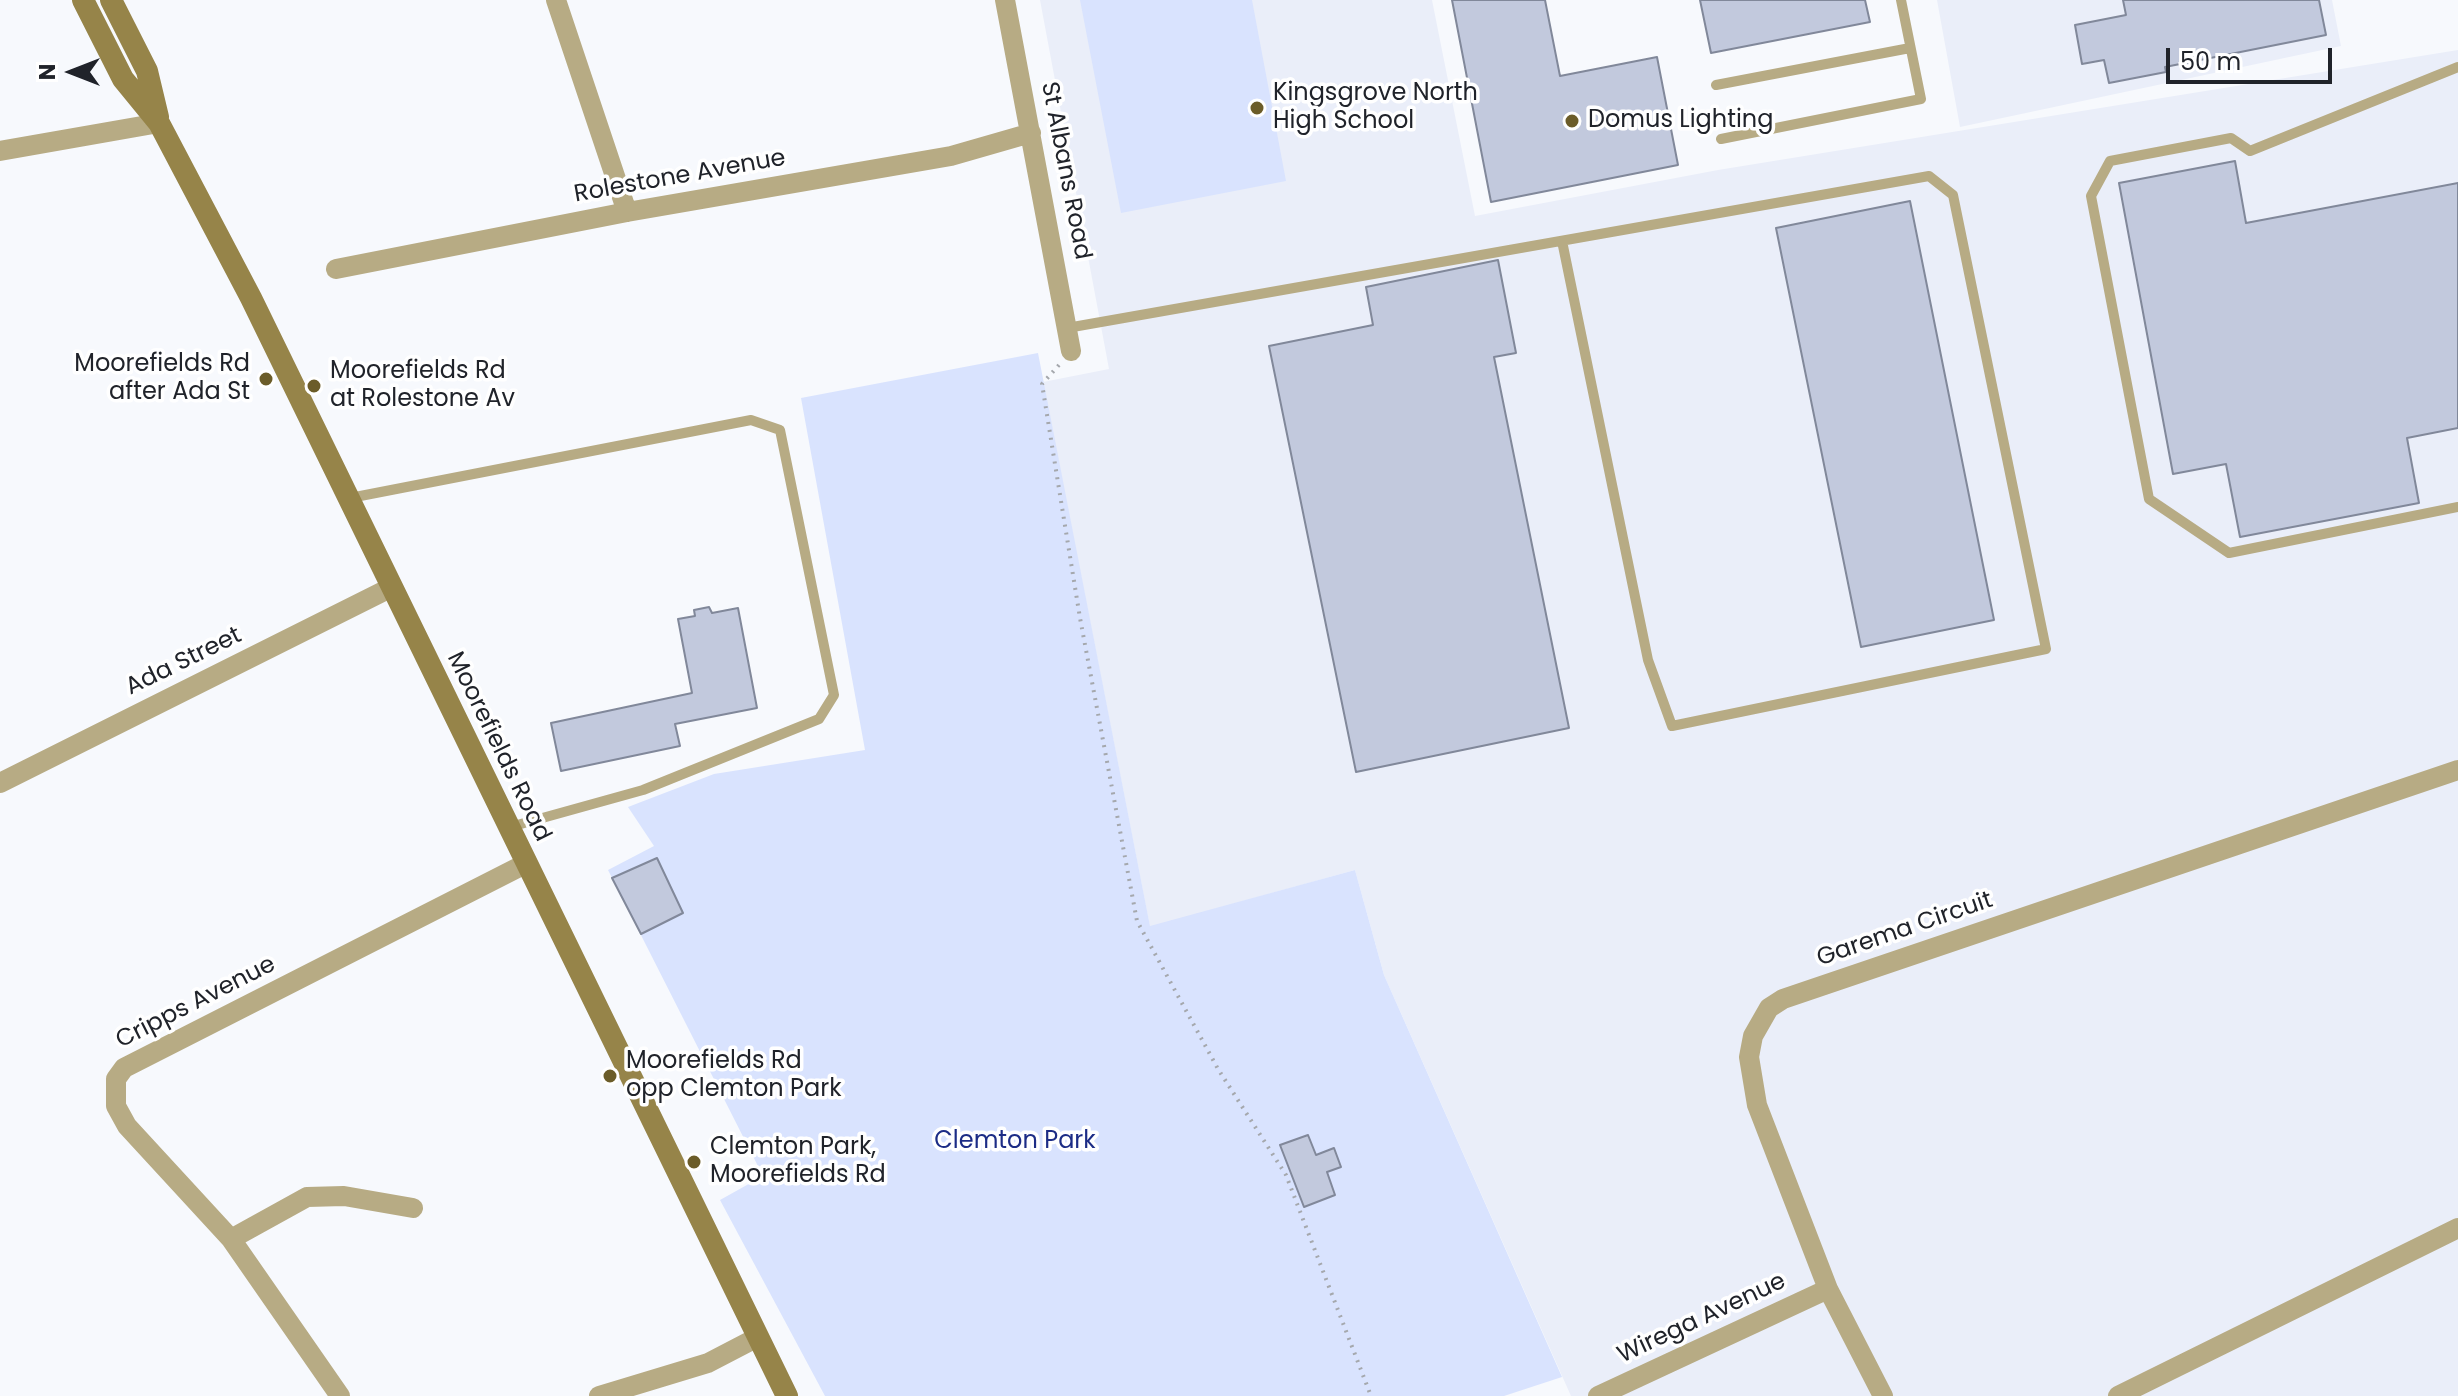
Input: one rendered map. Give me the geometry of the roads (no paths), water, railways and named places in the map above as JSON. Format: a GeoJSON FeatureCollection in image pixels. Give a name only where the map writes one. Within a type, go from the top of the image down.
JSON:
{"type":"FeatureCollection","features":[{"type":"Feature","properties":{"kind":"main road","name":"Moorefields Road"},"geometry":{"type":"LineString","coordinates":[[83,0],[123,79],[159,123],[251,298],[787,1396]]}},
{"type":"Feature","properties":{"kind":"main road","name":"Moorefields Road"},"geometry":{"type":"LineString","coordinates":[[111,0],[147,71],[159,123]]}},
{"type":"Feature","properties":{"kind":"street"},"geometry":{"type":"LineString","coordinates":[[556,0],[627,212]]}},
{"type":"Feature","properties":{"kind":"street","name":"St Albans Road"},"geometry":{"type":"LineString","coordinates":[[1005,0],[1071,351]]}},
{"type":"Feature","properties":{"kind":"street"},"geometry":{"type":"LineString","coordinates":[[0,151],[159,123]]}},
{"type":"Feature","properties":{"kind":"street","name":"Rolestone Avenue"},"geometry":{"type":"LineString","coordinates":[[336,269],[627,212],[951,156],[1031,133]]}},
{"type":"Feature","properties":{"kind":"street","name":"Ada Street"},"geometry":{"type":"LineString","coordinates":[[0,783],[390,588]]}},
{"type":"Feature","properties":{"kind":"street","name":"Garema Circuit"},"geometry":{"type":"LineString","coordinates":[[1883,1396],[1828,1289],[1750,1079],[1753,1036],[1769,1008],[1783,999],[2458,770]]}},
{"type":"Feature","properties":{"kind":"street","name":"Cripps Avenue"},"geometry":{"type":"LineString","coordinates":[[340,1396],[231,1239],[127,1126],[114,1094],[119,1073],[527,863]]}},
{"type":"Feature","properties":{"kind":"street"},"geometry":{"type":"LineString","coordinates":[[231,1239],[307,1197],[344,1196],[413,1208]]}},
{"type":"Feature","properties":{"kind":"street"},"geometry":{"type":"LineString","coordinates":[[2118,1396],[2458,1228]]}},
{"type":"Feature","properties":{"kind":"street","name":"Wirega Avenue"},"geometry":{"type":"LineString","coordinates":[[1598,1396],[1828,1289]]}},
{"type":"Feature","properties":{"kind":"street"},"geometry":{"type":"LineString","coordinates":[[599,1396],[708,1363],[758,1337]]}},
{"type":"Feature","properties":{"kind":"lane"},"geometry":{"type":"LineString","coordinates":[[1721,139],[1921,99],[1901,0]]}},
{"type":"Feature","properties":{"kind":"lane"},"geometry":{"type":"LineString","coordinates":[[1716,85],[1910,48]]}},
{"type":"Feature","properties":{"kind":"lane"},"geometry":{"type":"LineString","coordinates":[[2458,67],[2250,151],[2231,138],[2110,161],[2091,196],[2149,499],[2229,553],[2458,507]]}},
{"type":"Feature","properties":{"kind":"lane"},"geometry":{"type":"LineString","coordinates":[[1067,328],[1929,176],[1953,195],[2046,649],[1672,726],[1648,660],[1562,241]]}},
{"type":"Feature","properties":{"kind":"lane"},"geometry":{"type":"LineString","coordinates":[[346,498],[751,420],[780,430],[834,695],[819,719],[643,790],[510,827]]}},
{"type":"Feature","properties":{"kind":"place","name":"Kingsgrove North High School"},"geometry":{"type":"Point","coordinates":[1257,108]}},
{"type":"Feature","properties":{"kind":"place","name":"Domus Lighting"},"geometry":{"type":"Point","coordinates":[1572,121]}},
{"type":"Feature","properties":{"kind":"place","name":"Moorefields Rd after Ada St"},"geometry":{"type":"Point","coordinates":[266,379]}},
{"type":"Feature","properties":{"kind":"place","name":"Moorefields Rd at Rolestone Av"},"geometry":{"type":"Point","coordinates":[314,386]}},
{"type":"Feature","properties":{"kind":"place","name":"Moorefields Rd opp Clemton Park"},"geometry":{"type":"Point","coordinates":[610,1076]}},
{"type":"Feature","properties":{"kind":"place","name":"Clemton Park, Moorefields Rd"},"geometry":{"type":"Point","coordinates":[694,1162]}},
{"type":"Feature","properties":{"kind":"park label","name":"Clemton Park"},"geometry":{"type":"Point","coordinates":[1015,1142]}}]}
